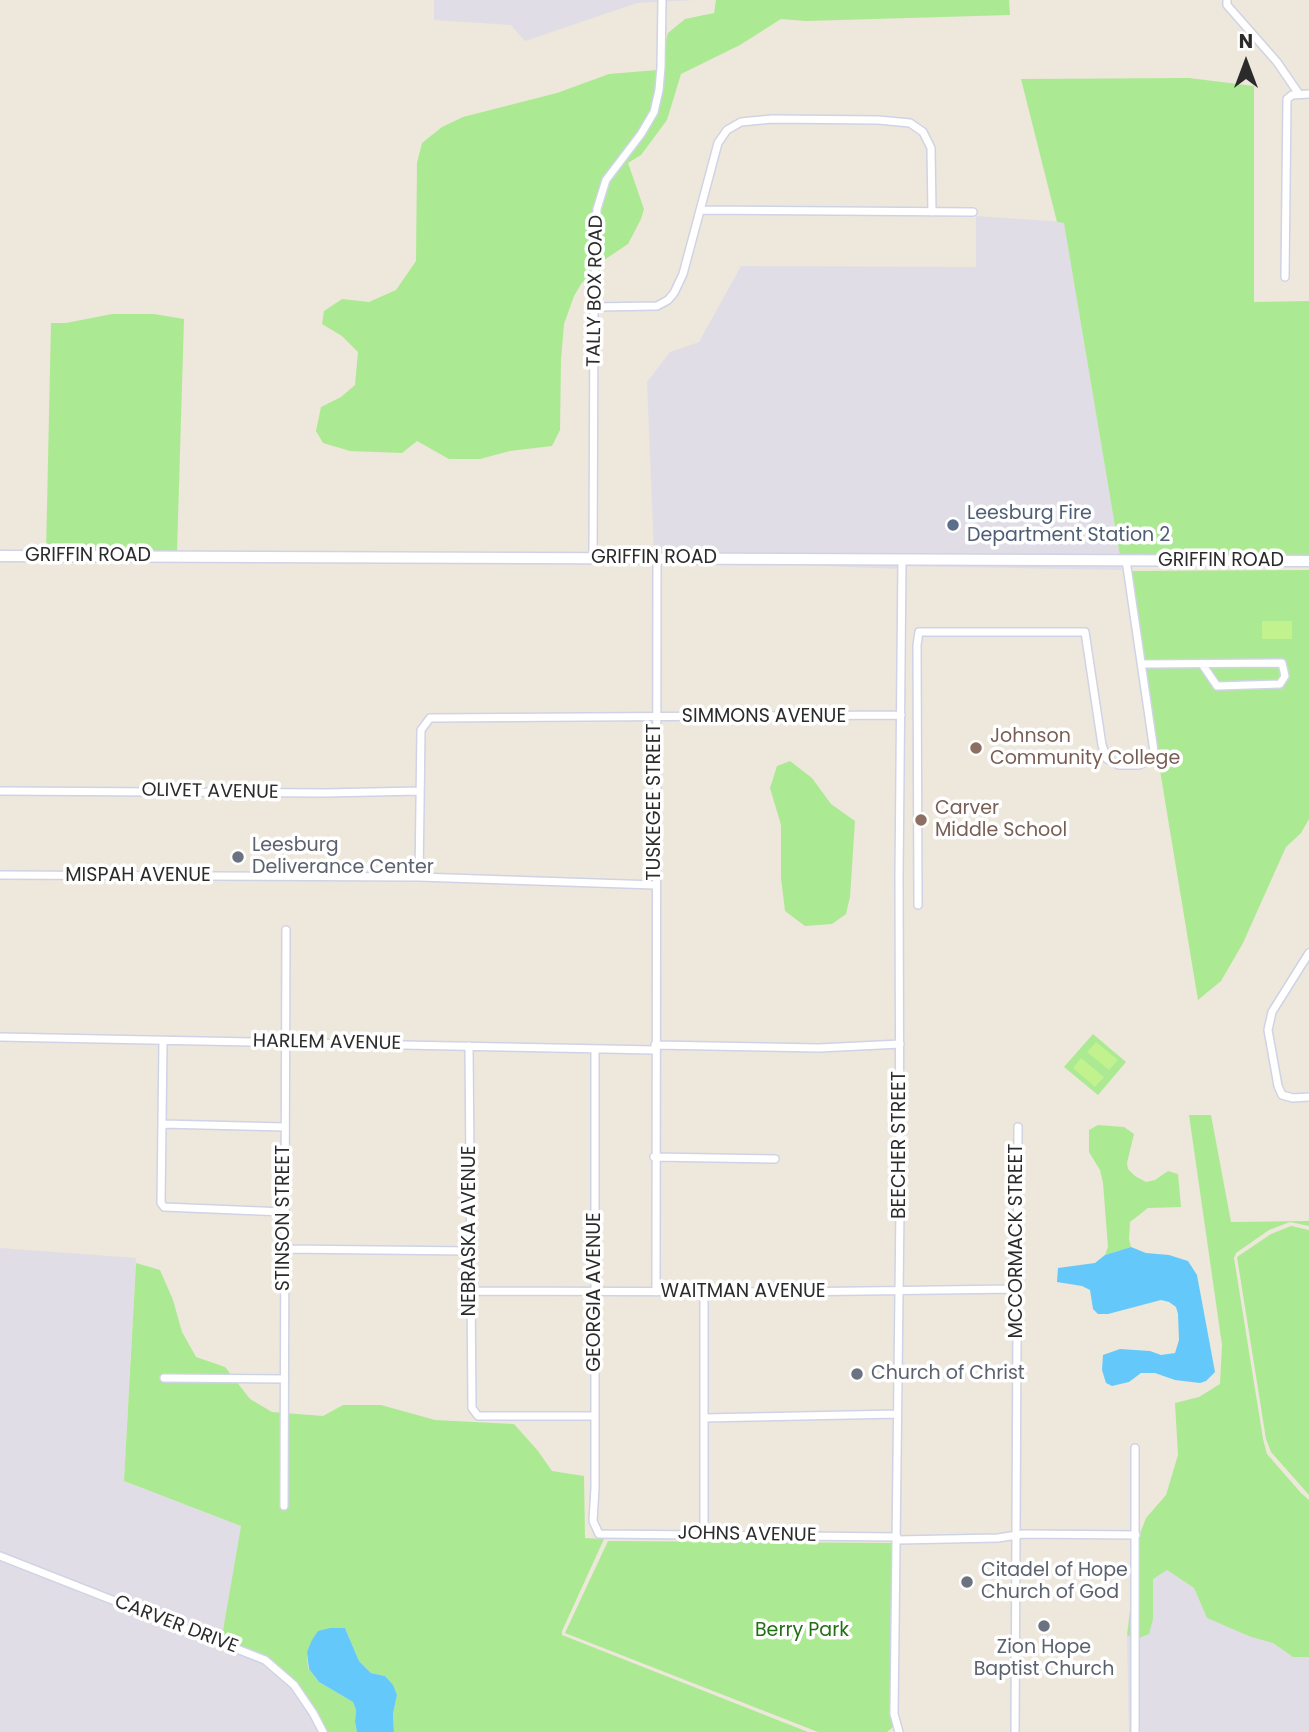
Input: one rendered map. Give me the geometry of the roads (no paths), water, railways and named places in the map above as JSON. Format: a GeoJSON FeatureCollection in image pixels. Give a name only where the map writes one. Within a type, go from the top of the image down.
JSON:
{"type":"FeatureCollection","features":[{"type":"Feature","properties":{"kind":"street","name":"TALLY BOX ROAD"},"geometry":{"type":"LineString","coordinates":[[593,558],[594,307],[599,200],[606,180],[648,123],[657,99],[661,67],[662,0]]}},
{"type":"Feature","properties":{"kind":"street"},"geometry":{"type":"LineString","coordinates":[[1227,0],[1227,5],[1277,62],[1300,94]]}},
{"type":"Feature","properties":{"kind":"street"},"geometry":{"type":"LineString","coordinates":[[1285,276],[1286,106],[1288,97],[1309,93]]}},
{"type":"Feature","properties":{"kind":"street"},"geometry":{"type":"LineString","coordinates":[[594,307],[645,308],[668,300],[683,274],[718,143],[733,125],[750,120],[878,120],[910,123],[923,132],[933,158],[932,212]]}},
{"type":"Feature","properties":{"kind":"street"},"geometry":{"type":"LineString","coordinates":[[700,210],[973,212]]}},
{"type":"Feature","properties":{"kind":"street","name":"GRIFFIN ROAD"},"geometry":{"type":"LineString","coordinates":[[0,556],[1309,561]]}},
{"type":"Feature","properties":{"kind":"street","name":"TUSKEGEE STREET"},"geometry":{"type":"LineString","coordinates":[[656,1292],[654,1157],[657,558]]}},
{"type":"Feature","properties":{"kind":"street","name":"BEECHER STREET"},"geometry":{"type":"LineString","coordinates":[[899,1731],[894,1714],[902,559]]}},
{"type":"Feature","properties":{"kind":"street"},"geometry":{"type":"LineString","coordinates":[[918,905],[919,632],[1085,632],[1102,745],[1108,759],[1119,765],[1139,765],[1154,758],[1126,560]]}},
{"type":"Feature","properties":{"kind":"street"},"geometry":{"type":"LineString","coordinates":[[1141,664],[1282,663],[1285,676],[1280,684],[1217,686],[1202,664]]}},
{"type":"Feature","properties":{"kind":"street","name":"SIMMONS AVENUE"},"geometry":{"type":"LineString","coordinates":[[419,791],[422,727],[425,721],[434,717],[901,715]]}},
{"type":"Feature","properties":{"kind":"street","name":"OLIVET AVENUE"},"geometry":{"type":"LineString","coordinates":[[0,791],[419,791]]}},
{"type":"Feature","properties":{"kind":"street"},"geometry":{"type":"LineString","coordinates":[[419,791],[419,877]]}},
{"type":"Feature","properties":{"kind":"street","name":"MISPAH AVENUE"},"geometry":{"type":"LineString","coordinates":[[0,875],[419,877],[655,885]]}},
{"type":"Feature","properties":{"kind":"street","name":"STINSON STREET"},"geometry":{"type":"LineString","coordinates":[[284,1506],[286,930]]}},
{"type":"Feature","properties":{"kind":"street"},"geometry":{"type":"LineString","coordinates":[[1309,953],[1272,1012],[1268,1030],[1282,1095],[1293,1098],[1309,1097]]}},
{"type":"Feature","properties":{"kind":"street","name":"HARLEM AVENUE"},"geometry":{"type":"LineString","coordinates":[[0,1037],[595,1049],[818,1048],[900,1044]]}},
{"type":"Feature","properties":{"kind":"street"},"geometry":{"type":"LineString","coordinates":[[163,1042],[161,1203],[164,1208],[284,1212]]}},
{"type":"Feature","properties":{"kind":"street","name":"NEBRASKA AVENUE"},"geometry":{"type":"LineString","coordinates":[[469,1046],[471,1405],[478,1416],[594,1416]]}},
{"type":"Feature","properties":{"kind":"street","name":"GEORGIA AVENUE"},"geometry":{"type":"LineString","coordinates":[[595,1049],[593,1521],[599,1534]]}},
{"type":"Feature","properties":{"kind":"street"},"geometry":{"type":"LineString","coordinates":[[163,1124],[285,1127]]}},
{"type":"Feature","properties":{"kind":"street","name":"MCCORMACK STREET"},"geometry":{"type":"LineString","coordinates":[[1015,1732],[1018,1128]]}},
{"type":"Feature","properties":{"kind":"street"},"geometry":{"type":"LineString","coordinates":[[654,1157],[775,1159]]}},
{"type":"Feature","properties":{"kind":"street"},"geometry":{"type":"LineString","coordinates":[[284,1249],[470,1251]]}},
{"type":"Feature","properties":{"kind":"street","name":"WAITMAN AVENUE"},"geometry":{"type":"LineString","coordinates":[[470,1291],[1016,1289]]}},
{"type":"Feature","properties":{"kind":"street"},"geometry":{"type":"LineString","coordinates":[[704,1292],[704,1535]]}},
{"type":"Feature","properties":{"kind":"street"},"geometry":{"type":"LineString","coordinates":[[164,1378],[284,1379]]}},
{"type":"Feature","properties":{"kind":"street"},"geometry":{"type":"LineString","coordinates":[[704,1418],[897,1415]]}},
{"type":"Feature","properties":{"kind":"street"},"geometry":{"type":"LineString","coordinates":[[1135,1448],[1135,1732]]}},
{"type":"Feature","properties":{"kind":"street","name":"JOHNS AVENUE"},"geometry":{"type":"LineString","coordinates":[[599,1534],[897,1539],[1136,1535]]}},
{"type":"Feature","properties":{"kind":"street","name":"CARVER DRIVE"},"geometry":{"type":"LineString","coordinates":[[0,1556],[265,1660],[293,1685],[323,1732]]}},
{"type":"Feature","properties":{"kind":"water"},"geometry":{"type":"Polygon","coordinates":[[[1131,1247],[1146,1253],[1169,1255],[1188,1261],[1197,1275],[1215,1372],[1206,1381],[1200,1383],[1175,1380],[1155,1373],[1141,1373],[1129,1382],[1112,1386],[1106,1383],[1102,1370],[1103,1355],[1120,1349],[1150,1351],[1161,1355],[1175,1353],[1179,1340],[1176,1307],[1161,1300],[1108,1314],[1098,1314],[1093,1309],[1090,1290],[1057,1282],[1058,1268],[1095,1263],[1105,1255],[1131,1247]]]}},
{"type":"Feature","properties":{"kind":"water"},"geometry":{"type":"Polygon","coordinates":[[[345,1628],[359,1661],[371,1673],[385,1676],[393,1685],[397,1695],[393,1714],[394,1732],[357,1732],[353,1702],[319,1682],[309,1669],[307,1652],[312,1640],[318,1631],[345,1628]]]}},
{"type":"Feature","properties":{"kind":"place","name":"Leesburg Fire Department Station 2"},"geometry":{"type":"Point","coordinates":[953,525]}},
{"type":"Feature","properties":{"kind":"place","name":"Johnson Community College"},"geometry":{"type":"Point","coordinates":[976,748]}},
{"type":"Feature","properties":{"kind":"place","name":"Carver Middle School"},"geometry":{"type":"Point","coordinates":[921,820]}},
{"type":"Feature","properties":{"kind":"place","name":"Leesburg Deliverance Center"},"geometry":{"type":"Point","coordinates":[238,857]}},
{"type":"Feature","properties":{"kind":"place","name":"Church of Christ"},"geometry":{"type":"Point","coordinates":[857,1374]}},
{"type":"Feature","properties":{"kind":"place","name":"Citadel of Hope Church of God"},"geometry":{"type":"Point","coordinates":[967,1582]}},
{"type":"Feature","properties":{"kind":"place","name":"Zion Hope Baptist Church"},"geometry":{"type":"Point","coordinates":[1044,1626]}},
{"type":"Feature","properties":{"kind":"park label","name":"Berry Park"},"geometry":{"type":"Point","coordinates":[802,1631]}}]}
